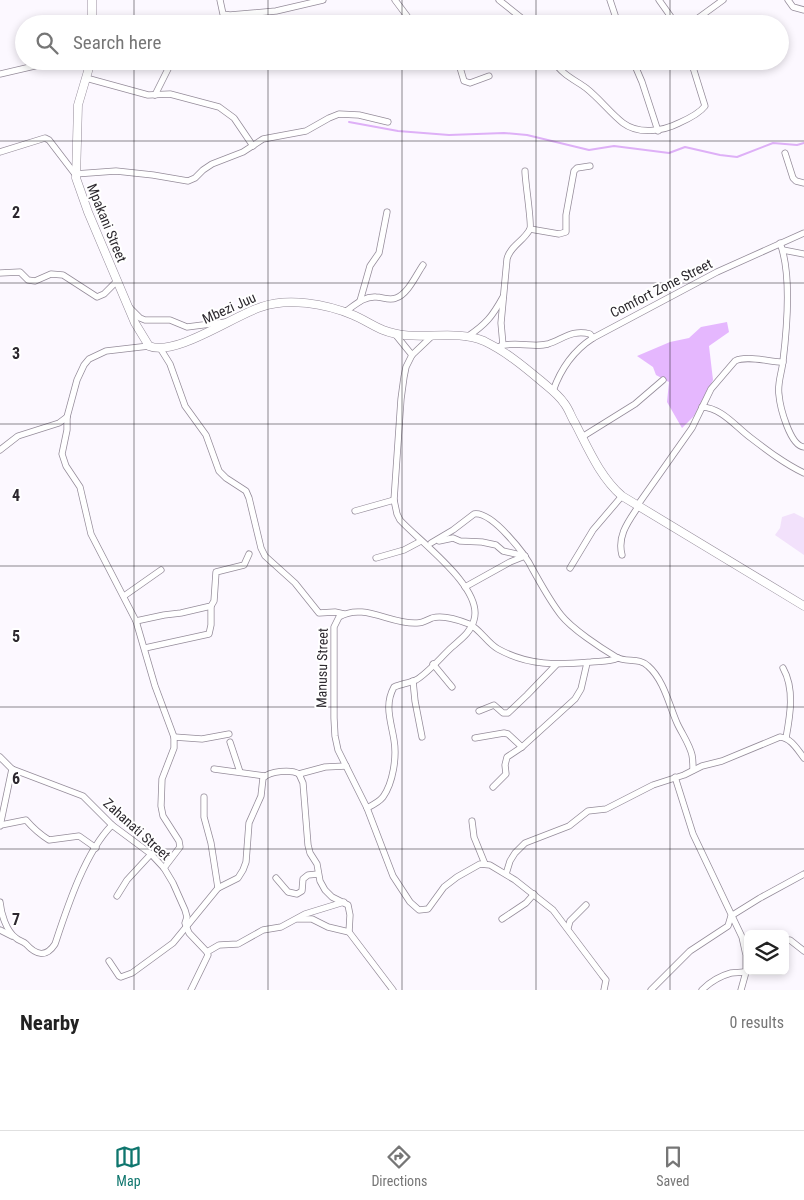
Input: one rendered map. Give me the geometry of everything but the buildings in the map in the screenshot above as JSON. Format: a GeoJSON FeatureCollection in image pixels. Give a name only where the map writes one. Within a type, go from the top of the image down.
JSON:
{"type":"FeatureCollection","features":[{"type":"Feature","properties":{"kind":"street"},"geometry":{"type":"LineString","coordinates":[[92,0],[92,15]]}},
{"type":"Feature","properties":{"kind":"street"},"geometry":{"type":"LineString","coordinates":[[220,0],[224,14],[230,15],[276,11],[323,0]]}},
{"type":"Feature","properties":{"kind":"street"},"geometry":{"type":"LineString","coordinates":[[395,0],[406,15]]}},
{"type":"Feature","properties":{"kind":"street"},"geometry":{"type":"LineString","coordinates":[[499,0],[518,15]]}},
{"type":"Feature","properties":{"kind":"street"},"geometry":{"type":"LineString","coordinates":[[610,0],[615,15]]}},
{"type":"Feature","properties":{"kind":"street"},"geometry":{"type":"LineString","coordinates":[[659,0],[670,15]]}},
{"type":"Feature","properties":{"kind":"street"},"geometry":{"type":"LineString","coordinates":[[702,15],[723,0]]}},
{"type":"Feature","properties":{"kind":"street"},"geometry":{"type":"LineString","coordinates":[[788,0],[793,7],[804,10]]}},
{"type":"Feature","properties":{"kind":"street"},"geometry":{"type":"LineString","coordinates":[[0,74],[17,70]]}},
{"type":"Feature","properties":{"kind":"street","name":"Mpakani Street"},"geometry":{"type":"LineString","coordinates":[[88,70],[78,105],[75,174],[88,212],[117,281],[140,332],[149,346]]}},
{"type":"Feature","properties":{"kind":"street"},"geometry":{"type":"LineString","coordinates":[[154,95],[167,70]]}},
{"type":"Feature","properties":{"kind":"street"},"geometry":{"type":"LineString","coordinates":[[461,70],[464,82],[470,83],[490,76]]}},
{"type":"Feature","properties":{"kind":"street"},"geometry":{"type":"LineString","coordinates":[[561,70],[600,99],[626,125],[658,131],[682,122],[702,110],[705,106],[694,70]]}},
{"type":"Feature","properties":{"kind":"street"},"geometry":{"type":"LineString","coordinates":[[637,70],[658,131]]}},
{"type":"Feature","properties":{"kind":"street"},"geometry":{"type":"LineString","coordinates":[[86,78],[148,95],[170,94],[219,107],[234,118],[253,146]]}},
{"type":"Feature","properties":{"kind":"street"},"geometry":{"type":"LineString","coordinates":[[0,152],[46,138],[75,174],[116,171],[188,181],[195,178],[212,164],[236,155],[268,137],[306,131],[339,114],[358,115],[388,122]]}},
{"type":"Feature","properties":{"kind":"street"},"geometry":{"type":"LineString","coordinates":[[785,153],[794,178],[796,181],[804,183]]}},
{"type":"Feature","properties":{"kind":"street"},"geometry":{"type":"LineString","coordinates":[[530,229],[559,234],[566,232],[566,215],[574,171],[577,168],[590,166]]}},
{"type":"Feature","properties":{"kind":"street"},"geometry":{"type":"LineString","coordinates":[[499,346],[505,269],[509,251],[530,229],[532,221],[526,192],[525,170]]}},
{"type":"Feature","properties":{"kind":"street"},"geometry":{"type":"LineString","coordinates":[[360,301],[370,266],[379,253],[387,212]]}},
{"type":"Feature","properties":{"kind":"street","name":"Comfort Zone Street"},"geometry":{"type":"LineString","coordinates":[[553,391],[567,360],[583,344],[717,272],[804,233]]}},
{"type":"Feature","properties":{"kind":"street"},"geometry":{"type":"LineString","coordinates":[[780,243],[787,290],[779,396],[786,425],[796,444],[804,446]]}},
{"type":"Feature","properties":{"kind":"street"},"geometry":{"type":"LineString","coordinates":[[782,250],[804,254]]}},
{"type":"Feature","properties":{"kind":"street"},"geometry":{"type":"LineString","coordinates":[[346,312],[360,301],[377,297],[397,298],[411,283],[422,265]]}},
{"type":"Feature","properties":{"kind":"street"},"geometry":{"type":"LineString","coordinates":[[0,273],[20,272],[28,280],[34,281],[51,274],[63,275],[98,297],[104,294],[117,281]]}},
{"type":"Feature","properties":{"kind":"street"},"geometry":{"type":"LineString","coordinates":[[467,337],[485,324],[495,312],[504,295]]}},
{"type":"Feature","properties":{"kind":"street","name":"Mbezi Juu"},"geometry":{"type":"LineString","coordinates":[[160,348],[184,343],[261,307],[283,302],[303,303],[346,312],[395,334]]}},
{"type":"Feature","properties":{"kind":"street"},"geometry":{"type":"LineString","coordinates":[[128,306],[144,320],[170,320],[187,327],[227,322]]}},
{"type":"Feature","properties":{"kind":"street"},"geometry":{"type":"LineString","coordinates":[[395,334],[467,337],[499,346],[548,344],[563,336],[579,333],[590,334],[593,338]]}},
{"type":"Feature","properties":{"kind":"street"},"geometry":{"type":"LineString","coordinates":[[395,334],[412,355]]}},
{"type":"Feature","properties":{"kind":"street"},"geometry":{"type":"LineString","coordinates":[[367,808],[382,798],[391,775],[395,749],[388,713],[390,697],[394,687],[413,681],[424,674],[466,634],[472,625],[475,609],[465,587],[453,571],[429,550],[400,520],[394,500],[401,399],[406,367],[412,355],[431,336]]}},
{"type":"Feature","properties":{"kind":"street"},"geometry":{"type":"LineString","coordinates":[[164,868],[180,847],[163,816],[160,806],[162,779],[174,748],[174,737],[155,686],[136,622],[91,534],[80,487],[63,460],[62,454],[67,430],[67,417],[77,380],[84,364],[89,359],[106,351],[149,346],[160,348],[170,364],[185,406],[206,435],[220,471],[226,478],[246,491],[261,548],[265,556],[295,583],[319,613],[335,612],[344,614]]}},
{"type":"Feature","properties":{"kind":"street"},"geometry":{"type":"LineString","coordinates":[[499,346],[553,391],[564,403],[609,483],[622,496],[637,507],[776,587],[804,606]]}},
{"type":"Feature","properties":{"kind":"street"},"geometry":{"type":"LineString","coordinates":[[622,555],[620,544],[623,532],[637,507],[692,428],[710,389],[737,360],[749,358],[783,362]]}},
{"type":"Feature","properties":{"kind":"street"},"geometry":{"type":"LineString","coordinates":[[582,437],[634,404],[663,380]]}},
{"type":"Feature","properties":{"kind":"street"},"geometry":{"type":"LineString","coordinates":[[702,407],[721,414],[770,452],[804,473]]}},
{"type":"Feature","properties":{"kind":"street"},"geometry":{"type":"LineString","coordinates":[[0,450],[18,436],[59,423],[67,417]]}},
{"type":"Feature","properties":{"kind":"street"},"geometry":{"type":"LineString","coordinates":[[570,568],[594,530],[622,496]]}},
{"type":"Feature","properties":{"kind":"street"},"geometry":{"type":"LineString","coordinates":[[354,511],[394,500]]}},
{"type":"Feature","properties":{"kind":"street"},"geometry":{"type":"LineString","coordinates":[[429,550],[431,543],[474,514],[484,515],[503,531],[525,556],[547,596],[562,617],[577,630],[618,658]]}},
{"type":"Feature","properties":{"kind":"street"},"geometry":{"type":"LineString","coordinates":[[431,543],[453,538],[460,541],[482,542],[496,545],[503,551],[525,556]]}},
{"type":"Feature","properties":{"kind":"street"},"geometry":{"type":"LineString","coordinates":[[376,558],[404,550],[421,541]]}},
{"type":"Feature","properties":{"kind":"street"},"geometry":{"type":"LineString","coordinates":[[145,648],[209,634],[216,572],[244,565],[249,554]]}},
{"type":"Feature","properties":{"kind":"street"},"geometry":{"type":"LineString","coordinates":[[465,587],[510,562],[525,556]]}},
{"type":"Feature","properties":{"kind":"street"},"geometry":{"type":"LineString","coordinates":[[124,596],[161,570]]}},
{"type":"Feature","properties":{"kind":"street"},"geometry":{"type":"LineString","coordinates":[[136,622],[164,615],[181,614],[211,606]]}},
{"type":"Feature","properties":{"kind":"street","name":"Manusu Street"},"geometry":{"type":"LineString","coordinates":[[472,625],[438,617],[418,623],[361,612],[344,614],[336,621],[334,627],[334,718],[338,750],[367,808],[393,876],[410,902],[419,910],[428,909],[448,883],[475,866],[485,864]]}},
{"type":"Feature","properties":{"kind":"street"},"geometry":{"type":"LineString","coordinates":[[472,625],[496,648],[539,663],[556,665],[618,658],[643,661],[654,671],[678,725],[688,742],[693,770]]}},
{"type":"Feature","properties":{"kind":"street"},"geometry":{"type":"LineString","coordinates":[[493,787],[506,774],[505,765],[507,757],[522,747],[575,699],[581,689],[586,663]]}},
{"type":"Feature","properties":{"kind":"street"},"geometry":{"type":"LineString","coordinates":[[433,664],[452,687]]}},
{"type":"Feature","properties":{"kind":"street"},"geometry":{"type":"LineString","coordinates":[[479,711],[494,705],[503,713],[508,713],[556,665]]}},
{"type":"Feature","properties":{"kind":"street"},"geometry":{"type":"LineString","coordinates":[[783,668],[787,676],[790,699],[786,738]]}},
{"type":"Feature","properties":{"kind":"street"},"geometry":{"type":"LineString","coordinates":[[413,681],[422,737]]}},
{"type":"Feature","properties":{"kind":"street"},"geometry":{"type":"LineString","coordinates":[[475,738],[504,732],[522,747]]}},
{"type":"Feature","properties":{"kind":"street"},"geometry":{"type":"LineString","coordinates":[[174,737],[202,739],[228,734]]}},
{"type":"Feature","properties":{"kind":"street"},"geometry":{"type":"LineString","coordinates":[[506,874],[514,853],[532,839],[569,826],[588,811],[606,809],[638,792],[675,777],[722,761],[776,738],[786,738],[804,758]]}},
{"type":"Feature","properties":{"kind":"street"},"geometry":{"type":"LineString","coordinates":[[230,742],[240,772]]}},
{"type":"Feature","properties":{"kind":"street","name":"Zahanati Street"},"geometry":{"type":"LineString","coordinates":[[0,757],[12,769],[83,796],[112,825],[151,854],[164,868],[173,883],[185,910],[186,926],[189,933],[207,952]]}},
{"type":"Feature","properties":{"kind":"street"},"geometry":{"type":"LineString","coordinates":[[299,774],[325,767],[346,766]]}},
{"type":"Feature","properties":{"kind":"street"},"geometry":{"type":"LineString","coordinates":[[0,828],[12,769]]}},
{"type":"Feature","properties":{"kind":"street"},"geometry":{"type":"LineString","coordinates":[[214,769],[265,776],[270,773],[293,771],[299,774],[303,783],[310,853],[317,864],[318,874],[325,890],[332,897],[344,902],[349,909],[349,932],[393,990]]}},
{"type":"Feature","properties":{"kind":"street"},"geometry":{"type":"LineString","coordinates":[[109,961],[118,976],[121,977],[132,973],[173,943],[218,888],[238,878],[245,866],[249,823],[260,796],[265,776]]}},
{"type":"Feature","properties":{"kind":"street"},"geometry":{"type":"LineString","coordinates":[[675,777],[693,834],[742,937],[744,946]]}},
{"type":"Feature","properties":{"kind":"street"},"geometry":{"type":"LineString","coordinates":[[204,798],[204,818],[211,843],[218,888]]}},
{"type":"Feature","properties":{"kind":"street"},"geometry":{"type":"LineString","coordinates":[[1,825],[24,820],[49,840],[79,836],[96,848]]}},
{"type":"Feature","properties":{"kind":"street"},"geometry":{"type":"LineString","coordinates":[[472,821],[474,837],[485,864],[506,874],[553,910],[606,980],[604,990]]}},
{"type":"Feature","properties":{"kind":"street"},"geometry":{"type":"LineString","coordinates":[[0,930],[23,941],[31,951],[43,954],[51,950],[77,884],[96,848],[112,825]]}},
{"type":"Feature","properties":{"kind":"street"},"geometry":{"type":"LineString","coordinates":[[117,896],[127,880],[151,854]]}},
{"type":"Feature","properties":{"kind":"street"},"geometry":{"type":"LineString","coordinates":[[276,878],[288,892],[297,894],[302,890],[303,880],[308,875],[318,874]]}},
{"type":"Feature","properties":{"kind":"street"},"geometry":{"type":"LineString","coordinates":[[651,990],[690,951],[728,926],[731,916],[804,874]]}},
{"type":"Feature","properties":{"kind":"street"},"geometry":{"type":"LineString","coordinates":[[502,919],[526,903],[534,894]]}},
{"type":"Feature","properties":{"kind":"street"},"geometry":{"type":"LineString","coordinates":[[0,902],[6,924],[16,938]]}},
{"type":"Feature","properties":{"kind":"street"},"geometry":{"type":"LineString","coordinates":[[192,990],[206,961],[207,952],[219,945],[238,944],[263,930],[281,927],[305,914],[344,902]]}},
{"type":"Feature","properties":{"kind":"street"},"geometry":{"type":"LineString","coordinates":[[568,928],[570,921],[586,905]]}},
{"type":"Feature","properties":{"kind":"street"},"geometry":{"type":"LineString","coordinates":[[294,920],[312,919],[328,927],[349,932]]}},
{"type":"Feature","properties":{"kind":"street"},"geometry":{"type":"LineString","coordinates":[[789,940],[804,951]]}},
{"type":"Feature","properties":{"kind":"street"},"geometry":{"type":"LineString","coordinates":[[702,990],[711,982],[721,977],[733,972],[744,972]]}},
{"type":"Feature","properties":{"kind":"street"},"geometry":{"type":"LineString","coordinates":[[741,990],[746,975]]}},
{"type":"Feature","properties":{"kind":"shaded area"},"geometry":{"type":"Polygon","coordinates":[[[727,322],[729,332],[709,346],[713,380],[694,416],[682,428],[667,402],[669,382],[656,375],[653,367],[637,356],[670,342],[689,338],[701,327],[727,322]]]}},
{"type":"Feature","properties":{"kind":"shaded area"},"geometry":{"type":"Polygon","coordinates":[[[794,513],[804,518],[804,555],[775,535],[780,528],[782,517],[794,513]]]}},
{"type":"Feature","properties":{"kind":"waterway"},"geometry":{"type":"LineString","coordinates":[[349,122],[398,131],[449,135],[504,133],[527,135],[589,150],[614,146],[669,153],[685,147],[737,157],[773,143],[797,145],[804,143]]}}]}
